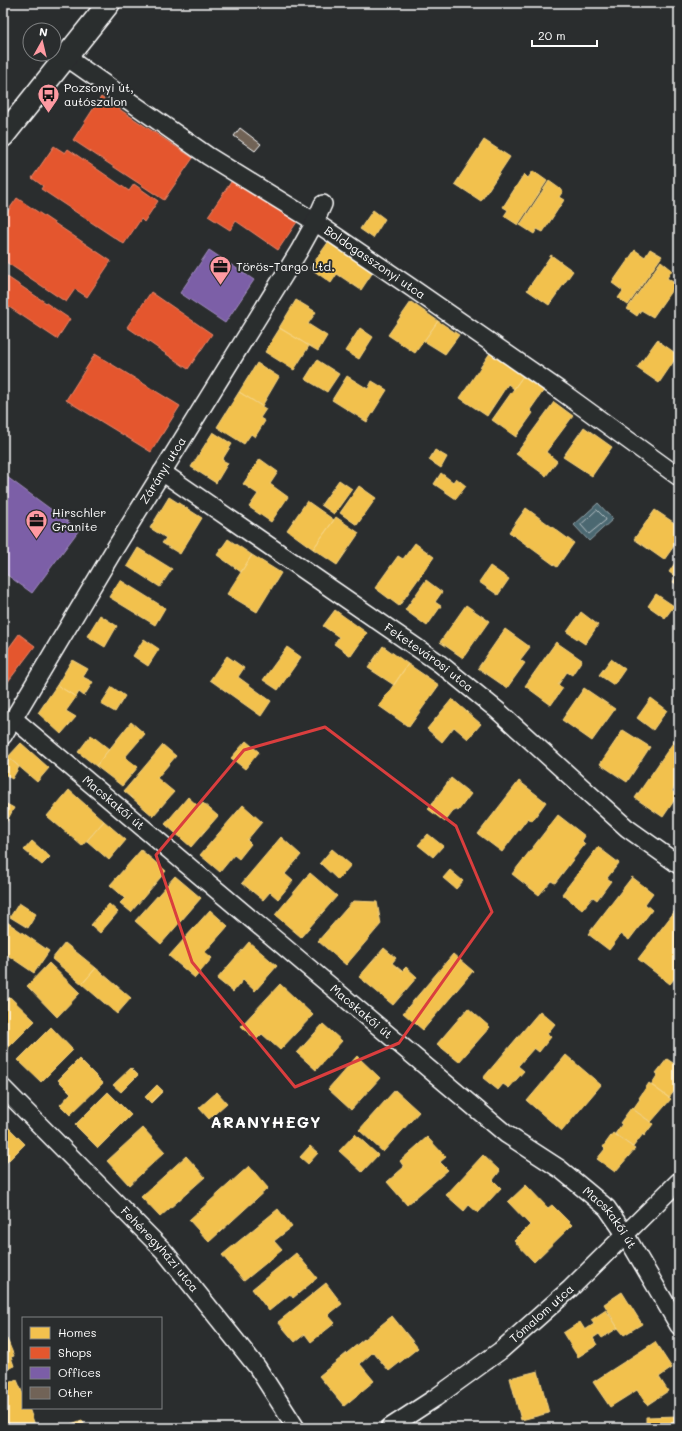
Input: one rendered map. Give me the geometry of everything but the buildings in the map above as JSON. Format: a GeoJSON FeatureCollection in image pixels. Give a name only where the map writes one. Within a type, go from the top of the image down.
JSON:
{"type":"FeatureCollection","features":[{"type":"Feature","properties":{"kind":"main road"},"geometry":{"type":"LineString","coordinates":[[3,136],[109,3]]}},
{"type":"Feature","properties":{"kind":"street","name":"Boldogasszonyi utca"},"geometry":{"type":"LineString","coordinates":[[66,57],[208,156],[315,222],[409,286],[537,374],[679,477]]}},
{"type":"Feature","properties":{"kind":"street","name":"Zárányi utca"},"geometry":{"type":"LineString","coordinates":[[3,736],[114,550],[295,258],[323,204]]}},
{"type":"Feature","properties":{"kind":"street","name":"Feketevárosi utca"},"geometry":{"type":"LineString","coordinates":[[162,472],[439,663],[497,710],[627,828],[679,865]]}},
{"type":"Feature","properties":{"kind":"street","name":"Macskakői út"},"geometry":{"type":"LineString","coordinates":[[14,719],[506,1134],[560,1169],[607,1208],[626,1234],[679,1326]]}},
{"type":"Feature","properties":{"kind":"street","name":"Fehéregyházi utca"},"geometry":{"type":"LineString","coordinates":[[3,1088],[164,1252],[257,1367],[296,1428]]}},
{"type":"Feature","properties":{"kind":"street","name":"Tómalom utca"},"geometry":{"type":"LineString","coordinates":[[389,1428],[435,1398],[500,1351],[570,1289],[679,1181]]}},
{"type":"Feature","properties":{"kind":"highlighted area"},"geometry":{"type":"Polygon","coordinates":[[[325,727],[456,826],[492,912],[399,1043],[295,1087],[192,962],[156,855],[244,750],[325,727]]]}},
{"type":"Feature","properties":{"kind":"water"},"geometry":{"type":"Polygon","coordinates":[[[598,503],[613,519],[589,541],[574,525],[598,503]]]}},
{"type":"Feature","properties":{"kind":"place","name":"Pozsonyi út, autószalon"},"geometry":{"type":"Point","coordinates":[48,114]}},
{"type":"Feature","properties":{"kind":"place","name":"Törös-Targo Ltd."},"geometry":{"type":"Point","coordinates":[221,286]}},
{"type":"Feature","properties":{"kind":"place","name":"Hirschler Granite"},"geometry":{"type":"Point","coordinates":[37,540]}},
{"type":"Feature","properties":{"kind":"district","name":"ARANYHEGY"},"geometry":{"type":"Point","coordinates":[266,1122]}}]}
